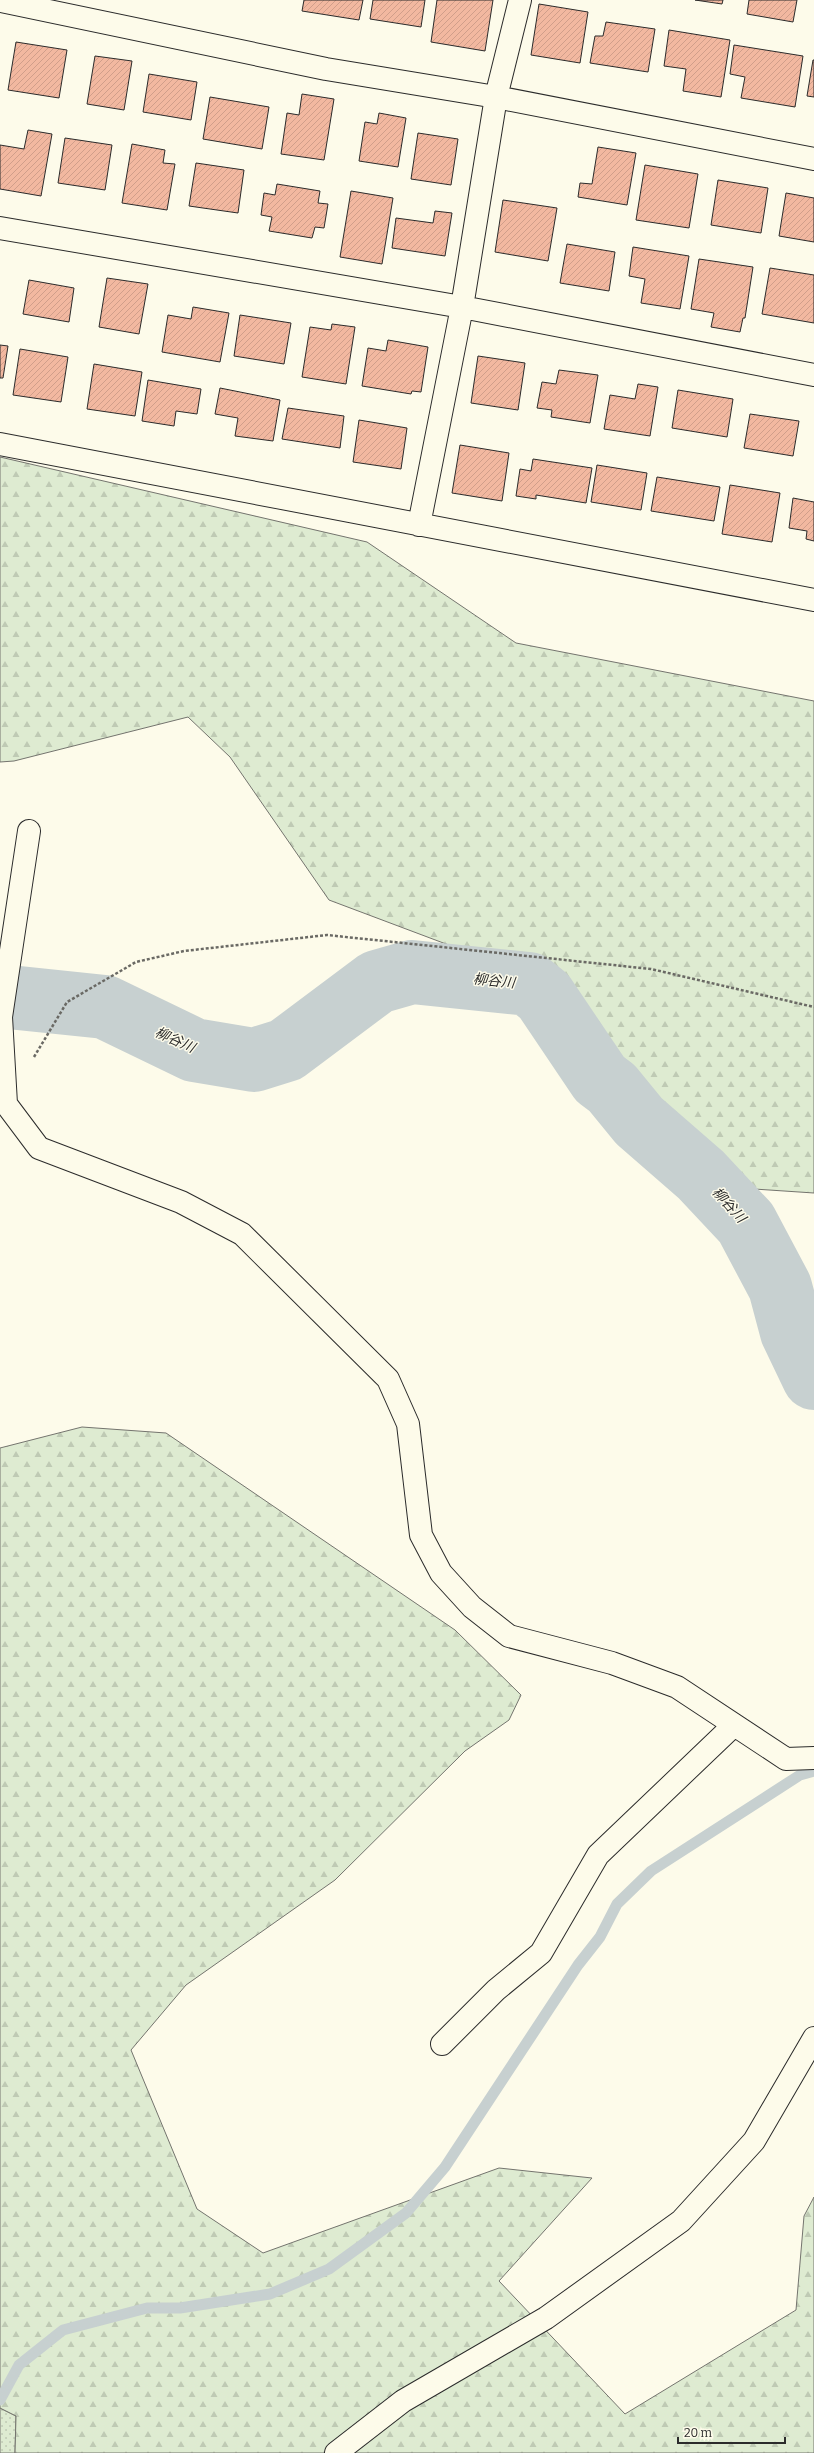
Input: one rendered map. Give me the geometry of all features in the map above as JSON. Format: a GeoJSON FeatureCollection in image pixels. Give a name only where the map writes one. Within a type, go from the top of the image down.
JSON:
{"type":"FeatureCollection","features":[{"type":"Feature","properties":{"kind":"street"},"geometry":{"type":"LineString","coordinates":[[419,525],[462,307],[496,97],[520,0]]}},
{"type":"Feature","properties":{"kind":"street"},"geometry":{"type":"LineString","coordinates":[[0,2],[326,69],[496,97],[814,159]]}},
{"type":"Feature","properties":{"kind":"street"},"geometry":{"type":"LineString","coordinates":[[0,228],[462,307],[814,375]]}},
{"type":"Feature","properties":{"kind":"street"},"geometry":{"type":"LineString","coordinates":[[0,444],[814,600]]}},
{"type":"Feature","properties":{"kind":"street"},"geometry":{"type":"LineString","coordinates":[[29,831],[0,1017],[6,1104],[39,1148],[181,1202],[242,1234],[388,1379],[408,1424],[421,1535],[440,1573],[472,1607],[509,1636],[612,1663],[677,1687],[786,1759],[814,1758]]}},
{"type":"Feature","properties":{"kind":"street"},"geometry":{"type":"LineString","coordinates":[[442,2044],[496,1990],[541,1953],[598,1855],[734,1724]]}},
{"type":"Feature","properties":{"kind":"street"},"geometry":{"type":"LineString","coordinates":[[336,2453],[403,2401],[546,2318],[681,2221],[754,2141],[814,2038]]}},
{"type":"Feature","properties":{"kind":"path"},"geometry":{"type":"LineString","coordinates":[[30,1063],[67,1002],[136,962],[184,951],[328,935],[651,969],[814,1007]]}},
{"type":"Feature","properties":{"kind":"green space"},"geometry":{"type":"Polygon","coordinates":[[[0,457],[367,542],[516,643],[814,701],[814,1193],[754,1189],[721,1177],[563,988],[329,900],[230,757],[188,717],[14,761],[0,762],[0,457]]]}},
{"type":"Feature","properties":{"kind":"green space"},"geometry":{"type":"Polygon","coordinates":[[[82,1427],[166,1433],[455,1630],[521,1695],[509,1720],[465,1751],[335,1880],[186,1985],[131,2050],[197,2209],[263,2253],[499,2168],[592,2178],[499,2281],[625,2414],[796,2310],[804,2216],[814,2197],[814,2453],[15,2453],[16,2416],[0,2408],[0,1448],[82,1427]]]}},
{"type":"Feature","properties":{"kind":"green space"},"geometry":{"type":"Polygon","coordinates":[[[0,2408],[16,2416],[15,2453],[0,2453],[0,2408]]]}},
{"type":"Feature","properties":{"kind":"building"},"geometry":{"type":"Polygon","coordinates":[[[304,0],[363,0],[359,20],[302,11],[304,0]]]}},
{"type":"Feature","properties":{"kind":"building"},"geometry":{"type":"Polygon","coordinates":[[[373,0],[425,0],[421,27],[370,19],[373,0]]]}},
{"type":"Feature","properties":{"kind":"building"},"geometry":{"type":"Polygon","coordinates":[[[437,0],[493,0],[485,51],[431,42],[437,0]]]}},
{"type":"Feature","properties":{"kind":"building"},"geometry":{"type":"Polygon","coordinates":[[[695,0],[723,0],[722,4],[695,0]]]}},
{"type":"Feature","properties":{"kind":"building"},"geometry":{"type":"Polygon","coordinates":[[[749,0],[797,0],[793,22],[747,14],[749,0]]]}},
{"type":"Feature","properties":{"kind":"building"},"geometry":{"type":"Polygon","coordinates":[[[539,4],[588,12],[580,63],[531,55],[539,4]]]}},
{"type":"Feature","properties":{"kind":"building"},"geometry":{"type":"Polygon","coordinates":[[[606,22],[655,29],[648,72],[590,63],[595,36],[603,36],[606,22]]]}},
{"type":"Feature","properties":{"kind":"building"},"geometry":{"type":"Polygon","coordinates":[[[669,30],[730,40],[721,97],[683,91],[686,69],[664,66],[669,30]]]}},
{"type":"Feature","properties":{"kind":"building"},"geometry":{"type":"Polygon","coordinates":[[[16,42],[67,50],[59,98],[8,90],[16,42]]]}},
{"type":"Feature","properties":{"kind":"building"},"geometry":{"type":"Polygon","coordinates":[[[734,45],[803,56],[795,107],[741,98],[745,77],[730,74],[734,45]]]}},
{"type":"Feature","properties":{"kind":"building"},"geometry":{"type":"Polygon","coordinates":[[[95,56],[132,61],[124,110],[87,104],[95,56]]]}},
{"type":"Feature","properties":{"kind":"building"},"geometry":{"type":"Polygon","coordinates":[[[814,60],[814,97],[807,96],[814,60]]]}},
{"type":"Feature","properties":{"kind":"building"},"geometry":{"type":"Polygon","coordinates":[[[149,74],[197,82],[191,120],[143,112],[149,74]]]}},
{"type":"Feature","properties":{"kind":"building"},"geometry":{"type":"Polygon","coordinates":[[[302,94],[334,99],[324,160],[281,154],[287,113],[299,115],[302,94]]]}},
{"type":"Feature","properties":{"kind":"building"},"geometry":{"type":"Polygon","coordinates":[[[210,97],[269,107],[262,149],[203,139],[210,97]]]}},
{"type":"Feature","properties":{"kind":"building"},"geometry":{"type":"Polygon","coordinates":[[[379,113],[406,118],[398,167],[359,161],[365,122],[377,124],[379,113]]]}},
{"type":"Feature","properties":{"kind":"building"},"geometry":{"type":"Polygon","coordinates":[[[28,130],[52,134],[41,196],[0,189],[0,145],[24,149],[28,130]]]}},
{"type":"Feature","properties":{"kind":"building"},"geometry":{"type":"Polygon","coordinates":[[[418,133],[458,139],[451,185],[411,179],[418,133]]]}},
{"type":"Feature","properties":{"kind":"building"},"geometry":{"type":"Polygon","coordinates":[[[65,138],[112,145],[105,190],[58,183],[65,138]]]}},
{"type":"Feature","properties":{"kind":"building"},"geometry":{"type":"Polygon","coordinates":[[[132,144],[165,150],[163,163],[175,164],[167,210],[122,203],[132,144]]]}},
{"type":"Feature","properties":{"kind":"building"},"geometry":{"type":"Polygon","coordinates":[[[598,147],[636,153],[627,205],[578,197],[580,183],[592,184],[598,147]]]}},
{"type":"Feature","properties":{"kind":"building"},"geometry":{"type":"Polygon","coordinates":[[[196,163],[244,170],[238,213],[189,206],[196,163]]]}},
{"type":"Feature","properties":{"kind":"building"},"geometry":{"type":"Polygon","coordinates":[[[645,165],[698,174],[689,228],[636,220],[645,165]]]}},
{"type":"Feature","properties":{"kind":"building"},"geometry":{"type":"Polygon","coordinates":[[[718,180],[768,188],[761,233],[711,225],[718,180]]]}},
{"type":"Feature","properties":{"kind":"building"},"geometry":{"type":"Polygon","coordinates":[[[277,184],[320,191],[318,203],[328,204],[324,228],[315,227],[312,238],[269,231],[272,217],[261,215],[264,193],[275,195],[277,184]]]}},
{"type":"Feature","properties":{"kind":"building"},"geometry":{"type":"Polygon","coordinates":[[[351,191],[393,198],[382,264],[340,257],[351,191]]]}},
{"type":"Feature","properties":{"kind":"building"},"geometry":{"type":"Polygon","coordinates":[[[786,193],[814,198],[814,242],[779,236],[786,193]]]}},
{"type":"Feature","properties":{"kind":"building"},"geometry":{"type":"Polygon","coordinates":[[[503,200],[557,208],[548,261],[495,252],[503,200]]]}},
{"type":"Feature","properties":{"kind":"building"},"geometry":{"type":"Polygon","coordinates":[[[435,211],[452,213],[445,256],[392,248],[396,218],[433,223],[435,211]]]}},
{"type":"Feature","properties":{"kind":"building"},"geometry":{"type":"Polygon","coordinates":[[[567,244],[615,252],[609,291],[560,283],[567,244]]]}},
{"type":"Feature","properties":{"kind":"building"},"geometry":{"type":"Polygon","coordinates":[[[633,247],[689,256],[680,309],[641,303],[645,279],[629,276],[633,247]]]}},
{"type":"Feature","properties":{"kind":"building"},"geometry":{"type":"Polygon","coordinates":[[[699,259],[753,267],[745,318],[743,318],[740,332],[711,327],[714,313],[691,309],[699,259]]]}},
{"type":"Feature","properties":{"kind":"building"},"geometry":{"type":"Polygon","coordinates":[[[770,268],[814,275],[814,323],[762,314],[770,268]]]}},
{"type":"Feature","properties":{"kind":"building"},"geometry":{"type":"Polygon","coordinates":[[[107,278],[148,284],[139,334],[99,327],[107,278]]]}},
{"type":"Feature","properties":{"kind":"building"},"geometry":{"type":"Polygon","coordinates":[[[29,280],[74,288],[69,322],[23,314],[29,280]]]}},
{"type":"Feature","properties":{"kind":"building"},"geometry":{"type":"Polygon","coordinates":[[[193,307],[229,313],[220,362],[162,352],[168,315],[191,319],[193,307]]]}},
{"type":"Feature","properties":{"kind":"building"},"geometry":{"type":"Polygon","coordinates":[[[240,315],[291,323],[284,364],[234,356],[240,315]]]}},
{"type":"Feature","properties":{"kind":"building"},"geometry":{"type":"Polygon","coordinates":[[[332,324],[355,327],[346,384],[302,377],[310,327],[331,330],[332,324]]]}},
{"type":"Feature","properties":{"kind":"building"},"geometry":{"type":"Polygon","coordinates":[[[388,340],[428,347],[421,392],[412,391],[411,394],[362,386],[368,348],[386,351],[388,340]]]}},
{"type":"Feature","properties":{"kind":"building"},"geometry":{"type":"Polygon","coordinates":[[[0,345],[8,346],[3,378],[0,378],[0,345]]]}},
{"type":"Feature","properties":{"kind":"building"},"geometry":{"type":"Polygon","coordinates":[[[20,349],[68,357],[61,402],[13,395],[20,349]]]}},
{"type":"Feature","properties":{"kind":"building"},"geometry":{"type":"Polygon","coordinates":[[[478,356],[525,363],[518,410],[471,403],[478,356]]]}},
{"type":"Feature","properties":{"kind":"building"},"geometry":{"type":"Polygon","coordinates":[[[94,364],[142,372],[135,416],[87,409],[94,364]]]}},
{"type":"Feature","properties":{"kind":"building"},"geometry":{"type":"Polygon","coordinates":[[[559,370],[598,375],[590,423],[551,417],[552,410],[537,408],[542,382],[556,384],[559,370]]]}},
{"type":"Feature","properties":{"kind":"building"},"geometry":{"type":"Polygon","coordinates":[[[148,380],[201,389],[197,414],[176,411],[174,426],[142,421],[148,380]]]}},
{"type":"Feature","properties":{"kind":"building"},"geometry":{"type":"Polygon","coordinates":[[[638,384],[658,387],[650,436],[604,429],[610,395],[635,399],[638,384]]]}},
{"type":"Feature","properties":{"kind":"building"},"geometry":{"type":"Polygon","coordinates":[[[220,388],[280,400],[273,441],[235,436],[238,418],[215,414],[220,388]]]}},
{"type":"Feature","properties":{"kind":"building"},"geometry":{"type":"Polygon","coordinates":[[[678,390],[733,399],[727,437],[672,428],[678,390]]]}},
{"type":"Feature","properties":{"kind":"building"},"geometry":{"type":"Polygon","coordinates":[[[288,408],[344,416],[340,448],[282,439],[288,408]]]}},
{"type":"Feature","properties":{"kind":"building"},"geometry":{"type":"Polygon","coordinates":[[[750,414],[799,421],[793,456],[744,448],[750,414]]]}},
{"type":"Feature","properties":{"kind":"building"},"geometry":{"type":"Polygon","coordinates":[[[359,420],[407,428],[401,469],[353,462],[359,420]]]}},
{"type":"Feature","properties":{"kind":"building"},"geometry":{"type":"Polygon","coordinates":[[[460,445],[509,453],[502,501],[452,493],[460,445]]]}},
{"type":"Feature","properties":{"kind":"building"},"geometry":{"type":"Polygon","coordinates":[[[533,459],[592,468],[586,503],[536,495],[536,499],[516,496],[520,469],[531,471],[533,459]]]}},
{"type":"Feature","properties":{"kind":"building"},"geometry":{"type":"Polygon","coordinates":[[[597,465],[647,473],[641,510],[591,502],[597,465]]]}},
{"type":"Feature","properties":{"kind":"building"},"geometry":{"type":"Polygon","coordinates":[[[657,477],[720,487],[714,521],[651,511],[657,477]]]}},
{"type":"Feature","properties":{"kind":"building"},"geometry":{"type":"Polygon","coordinates":[[[730,485],[780,493],[772,542],[722,534],[730,485]]]}},
{"type":"Feature","properties":{"kind":"building"},"geometry":{"type":"Polygon","coordinates":[[[793,498],[814,502],[814,541],[806,539],[807,531],[789,528],[793,498]]]}},
{"type":"Feature","properties":{"kind":"waterway","name":"柳谷川"},"geometry":{"type":"LineString","coordinates":[[0,996],[105,1007],[194,1050],[254,1060],[286,1050],[377,982],[412,972],[529,984],[544,996],[600,1079],[612,1088],[639,1121],[701,1175],[746,1223],[780,1287],[792,1332],[814,1378]]}},
{"type":"Feature","properties":{"kind":"waterway"},"geometry":{"type":"LineString","coordinates":[[0,2400],[19,2365],[63,2330],[147,2308],[180,2308],[270,2294],[329,2269],[406,2213],[445,2167],[578,1965],[600,1937],[617,1904],[651,1871],[800,1775],[814,1771]]}}]}
